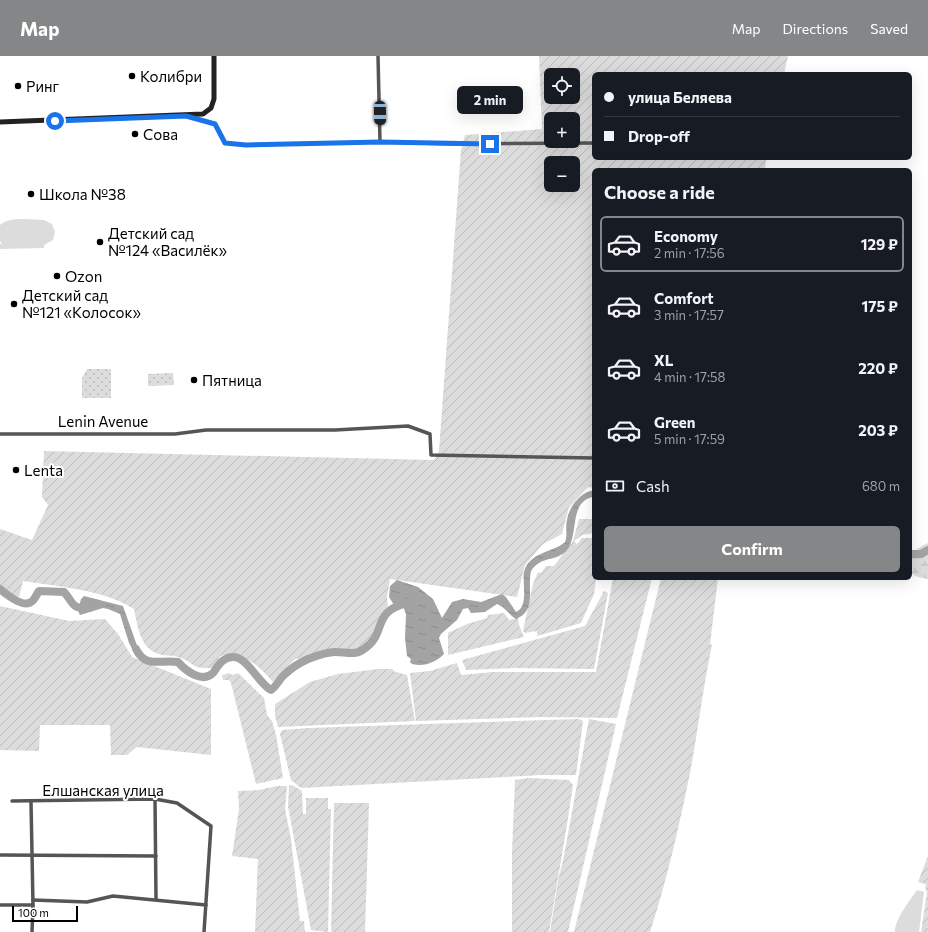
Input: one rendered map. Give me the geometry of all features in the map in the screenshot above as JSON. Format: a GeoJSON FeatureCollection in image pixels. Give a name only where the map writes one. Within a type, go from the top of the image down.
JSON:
{"type":"FeatureCollection","features":[{"type":"Feature","properties":{"kind":"street"},"geometry":{"type":"LineString","coordinates":[[0,122],[186,116],[203,114],[211,108],[214,99],[214,56]]}},
{"type":"Feature","properties":{"kind":"street"},"geometry":{"type":"LineString","coordinates":[[378,56],[380,142]]}},
{"type":"Feature","properties":{"kind":"street"},"geometry":{"type":"LineString","coordinates":[[186,116],[215,124],[225,143],[246,145],[380,142],[455,144],[592,143]]}},
{"type":"Feature","properties":{"kind":"street","name":"Lenin Avenue"},"geometry":{"type":"LineString","coordinates":[[0,434],[175,434],[206,430],[335,430],[408,426],[430,434],[431,455],[592,458]]}},
{"type":"Feature","properties":{"kind":"street"},"geometry":{"type":"LineString","coordinates":[[154,799],[156,899]]}},
{"type":"Feature","properties":{"kind":"street","name":"Елшанская улица"},"geometry":{"type":"LineString","coordinates":[[12,801],[31,802],[154,799],[176,803],[211,826],[206,905]]}},
{"type":"Feature","properties":{"kind":"street"},"geometry":{"type":"LineString","coordinates":[[31,802],[33,900],[32,932]]}},
{"type":"Feature","properties":{"kind":"street"},"geometry":{"type":"LineString","coordinates":[[0,855],[156,856]]}},
{"type":"Feature","properties":{"kind":"street"},"geometry":{"type":"LineString","coordinates":[[33,900],[87,902],[113,896],[206,905],[204,932]]}},
{"type":"Feature","properties":{"kind":"street"},"geometry":{"type":"LineString","coordinates":[[0,905],[33,905]]}},
{"type":"Feature","properties":{"kind":"green space"},"geometry":{"type":"Polygon","coordinates":[[[539,56],[788,56],[784,72],[592,72],[592,160],[766,160],[765,168],[592,168],[592,488],[588,487],[569,507],[562,534],[543,544],[525,565],[517,597],[390,579],[387,597],[388,607],[368,643],[357,650],[295,659],[273,682],[256,665],[243,657],[236,655],[220,656],[212,668],[205,668],[196,666],[176,656],[162,655],[155,652],[149,648],[141,637],[134,609],[122,602],[108,597],[80,590],[23,581],[19,597],[0,592],[0,529],[32,540],[48,505],[42,497],[44,451],[434,460],[439,451],[461,150],[465,135],[542,129],[539,56]]]}},
{"type":"Feature","properties":{"kind":"green space"},"geometry":{"type":"Polygon","coordinates":[[[15,219],[44,220],[52,224],[55,232],[53,240],[44,245],[44,248],[0,249],[0,244],[2,244],[0,241],[0,225],[4,222],[15,219]]]}},
{"type":"Feature","properties":{"kind":"green space"},"geometry":{"type":"Polygon","coordinates":[[[87,369],[111,369],[111,398],[82,398],[82,378],[87,369]]]}},
{"type":"Feature","properties":{"kind":"green space"},"geometry":{"type":"Polygon","coordinates":[[[173,373],[174,385],[148,386],[148,374],[173,373]]]}},
{"type":"Feature","properties":{"kind":"green space"},"geometry":{"type":"Polygon","coordinates":[[[579,519],[592,519],[592,533],[582,535],[574,541],[577,544],[582,538],[592,538],[592,580],[596,580],[594,594],[581,623],[537,636],[537,631],[525,633],[523,631],[533,584],[538,572],[541,573],[546,566],[554,566],[573,541],[579,519]]]}},
{"type":"Feature","properties":{"kind":"green space"},"geometry":{"type":"Polygon","coordinates":[[[928,543],[928,579],[912,574],[912,554],[928,543]]]}},
{"type":"Feature","properties":{"kind":"green space"},"geometry":{"type":"Polygon","coordinates":[[[613,580],[652,580],[617,718],[541,717],[416,721],[410,673],[430,671],[457,663],[461,675],[493,672],[596,672],[613,580]]]}},
{"type":"Feature","properties":{"kind":"green space"},"geometry":{"type":"Polygon","coordinates":[[[661,580],[718,580],[710,644],[712,645],[690,773],[682,813],[662,893],[650,932],[574,932],[661,580]]]}},
{"type":"Feature","properties":{"kind":"green space"},"geometry":{"type":"Polygon","coordinates":[[[604,591],[608,593],[594,669],[513,668],[466,670],[462,660],[585,626],[604,591]]]}},
{"type":"Feature","properties":{"kind":"green space"},"geometry":{"type":"Polygon","coordinates":[[[0,606],[69,621],[105,619],[118,634],[132,657],[211,689],[211,755],[137,747],[127,755],[111,755],[110,725],[40,725],[39,751],[0,750],[0,606]]]}},
{"type":"Feature","properties":{"kind":"green space"},"geometry":{"type":"Polygon","coordinates":[[[504,613],[509,620],[518,618],[524,637],[448,655],[448,633],[467,624],[487,618],[488,615],[504,613]]]}},
{"type":"Feature","properties":{"kind":"green space"},"geometry":{"type":"Polygon","coordinates":[[[378,669],[393,669],[393,671],[407,675],[415,721],[278,727],[275,716],[275,704],[310,682],[338,674],[378,669]]]}},
{"type":"Feature","properties":{"kind":"green space"},"geometry":{"type":"Polygon","coordinates":[[[229,673],[232,675],[238,673],[264,698],[267,715],[272,721],[276,735],[283,778],[256,784],[231,683],[229,680],[223,680],[222,675],[229,673]]]}},
{"type":"Feature","properties":{"kind":"green space"},"geometry":{"type":"Polygon","coordinates":[[[579,719],[583,721],[576,775],[542,775],[301,788],[291,780],[280,734],[282,730],[309,728],[579,719]]]}},
{"type":"Feature","properties":{"kind":"green space"},"geometry":{"type":"Polygon","coordinates":[[[589,719],[616,724],[568,932],[550,932],[559,876],[589,719]]]}},
{"type":"Feature","properties":{"kind":"green space"},"geometry":{"type":"Polygon","coordinates":[[[529,778],[569,780],[573,785],[549,932],[512,932],[512,852],[515,780],[529,778]]]}},
{"type":"Feature","properties":{"kind":"green space"},"geometry":{"type":"Polygon","coordinates":[[[292,785],[302,791],[303,814],[306,814],[306,798],[328,798],[328,809],[331,809],[328,932],[311,930],[288,806],[289,786],[292,785]]]}},
{"type":"Feature","properties":{"kind":"green space"},"geometry":{"type":"Polygon","coordinates":[[[277,786],[287,786],[285,809],[291,839],[300,921],[304,921],[305,932],[255,932],[258,859],[232,856],[239,809],[238,791],[259,790],[277,786]]]}},
{"type":"Feature","properties":{"kind":"green space"},"geometry":{"type":"Polygon","coordinates":[[[334,803],[369,803],[365,932],[332,932],[331,930],[334,803]]]}},
{"type":"Feature","properties":{"kind":"green space"},"geometry":{"type":"Polygon","coordinates":[[[928,856],[928,932],[921,932],[927,892],[925,888],[926,884],[918,882],[928,856]]]}},
{"type":"Feature","properties":{"kind":"green space"},"geometry":{"type":"Polygon","coordinates":[[[917,890],[924,892],[919,932],[895,932],[897,922],[917,890]]]}},
{"type":"Feature","properties":{"kind":"water"},"geometry":{"type":"Polygon","coordinates":[[[592,490],[592,498],[586,499],[578,510],[572,540],[569,547],[561,555],[540,562],[531,571],[529,605],[527,611],[523,615],[516,619],[497,604],[485,612],[471,613],[468,608],[463,609],[457,620],[441,634],[439,638],[444,654],[437,660],[425,665],[416,665],[410,662],[411,659],[407,656],[405,638],[406,614],[402,604],[397,603],[394,605],[389,597],[390,586],[397,580],[418,587],[433,599],[442,618],[452,602],[463,599],[481,602],[502,594],[506,597],[516,612],[520,609],[524,600],[524,572],[527,565],[531,560],[565,542],[566,523],[570,510],[576,500],[592,490]]]}},
{"type":"Feature","properties":{"kind":"water"},"geometry":{"type":"Polygon","coordinates":[[[84,596],[123,606],[141,657],[136,656],[129,643],[120,614],[103,608],[80,615],[78,611],[81,599],[84,596]]]}},
{"type":"Feature","properties":{"kind":"waterway"},"geometry":{"type":"LineString","coordinates":[[912,554],[921,554],[928,550]]}},
{"type":"Feature","properties":{"kind":"waterway"},"geometry":{"type":"LineString","coordinates":[[0,589],[15,600],[24,603],[32,601],[39,591],[64,592],[76,606],[89,608]]}},
{"type":"Feature","properties":{"kind":"waterway"},"geometry":{"type":"LineString","coordinates":[[136,649],[144,659],[154,662],[178,662],[194,675],[204,677],[213,673],[226,659],[232,657],[237,658],[242,660],[266,687],[271,690],[283,676],[298,664],[308,659],[321,654],[335,652],[354,653],[361,651],[376,636],[384,616],[389,611],[398,606],[411,602]]}},
{"type":"Feature","properties":{"kind":"place","name":"Колибри"},"geometry":{"type":"Point","coordinates":[132,76]}},
{"type":"Feature","properties":{"kind":"place","name":"Ринг"},"geometry":{"type":"Point","coordinates":[18,86]}},
{"type":"Feature","properties":{"kind":"place","name":"Сова"},"geometry":{"type":"Point","coordinates":[135,134]}},
{"type":"Feature","properties":{"kind":"place","name":"Школа №38"},"geometry":{"type":"Point","coordinates":[31,194]}},
{"type":"Feature","properties":{"kind":"place","name":"Детский сад №124 «Василёк»"},"geometry":{"type":"Point","coordinates":[100,242]}},
{"type":"Feature","properties":{"kind":"place","name":"Ozon"},"geometry":{"type":"Point","coordinates":[57,276]}},
{"type":"Feature","properties":{"kind":"place","name":"Детский сад №121 «Колосок»"},"geometry":{"type":"Point","coordinates":[14,304]}},
{"type":"Feature","properties":{"kind":"place","name":"Пятница"},"geometry":{"type":"Point","coordinates":[194,380]}},
{"type":"Feature","properties":{"kind":"place","name":"Lenta"},"geometry":{"type":"Point","coordinates":[16,470]}},
{"type":"Feature","properties":{"kind":"route"},"geometry":{"type":"LineString","coordinates":[[55,121],[186,116],[215,124],[225,143],[246,145],[307,145],[380,142],[490,144]]}}]}
